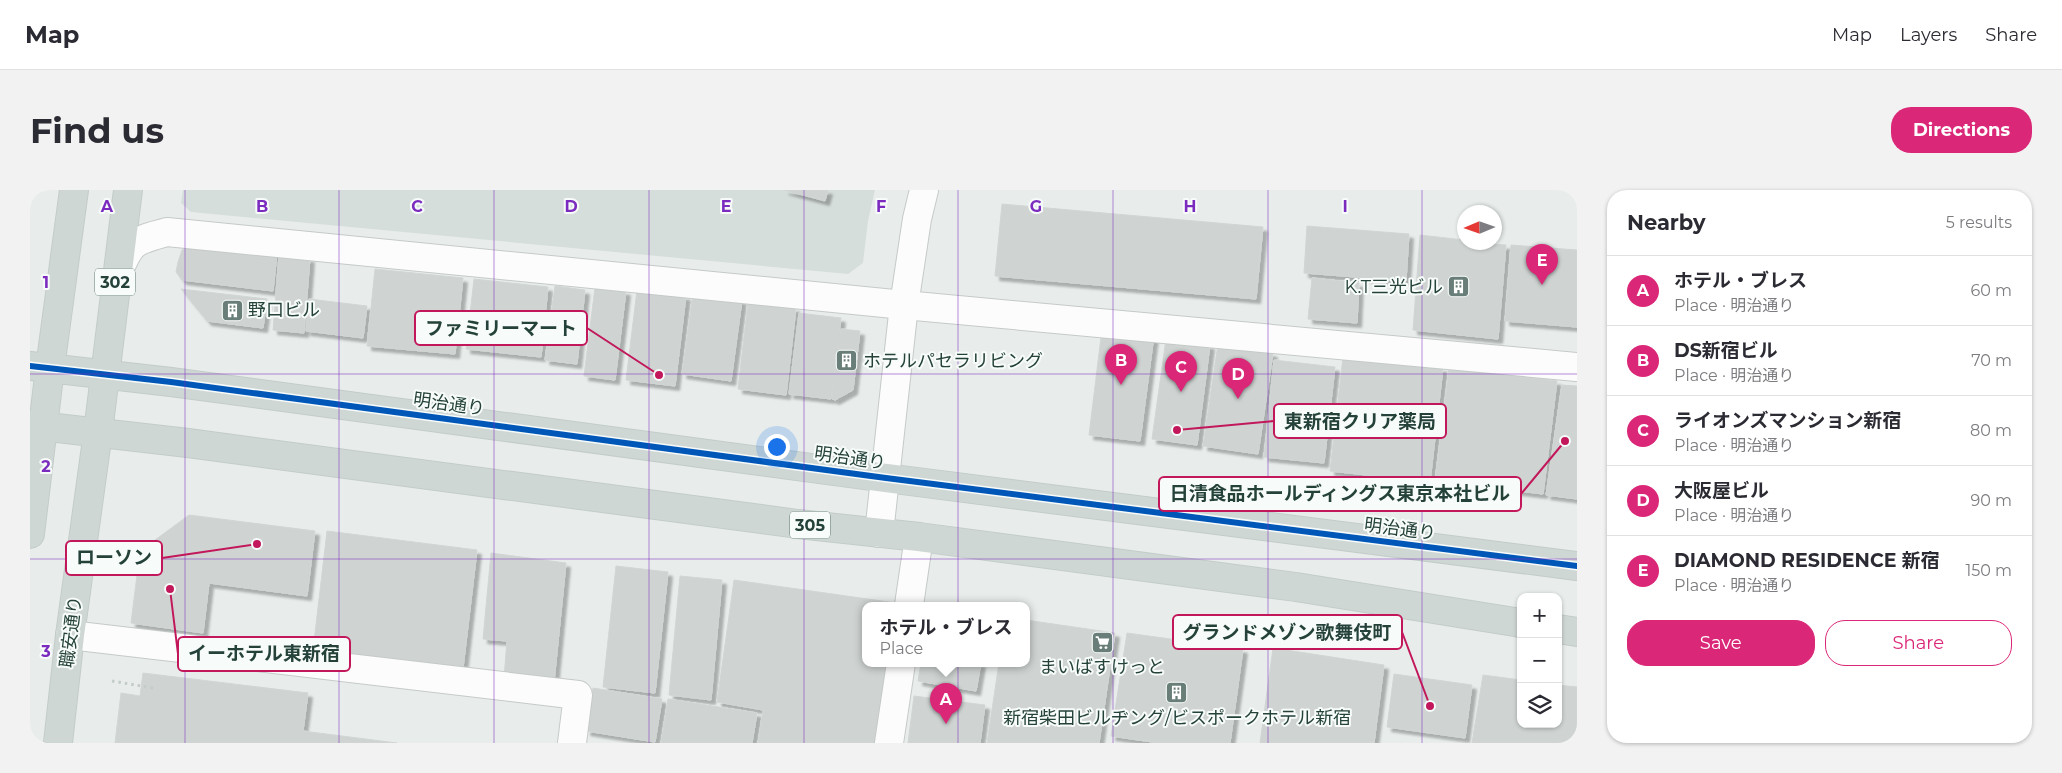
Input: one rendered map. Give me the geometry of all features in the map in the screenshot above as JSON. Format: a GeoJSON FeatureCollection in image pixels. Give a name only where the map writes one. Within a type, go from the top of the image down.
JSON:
{"type":"FeatureCollection","features":[{"type":"Feature","properties":{"kind":"main road"},"geometry":{"type":"LineString","coordinates":[[30,534],[40,367],[74,190]]}},
{"type":"Feature","properties":{"kind":"main road","name":"302"},"geometry":{"type":"LineString","coordinates":[[98,432],[128,190]]}},
{"type":"Feature","properties":{"kind":"main road","name":"明治通り"},"geometry":{"type":"LineString","coordinates":[[40,367],[1577,566]]}},
{"type":"Feature","properties":{"kind":"main road","name":"305"},"geometry":{"type":"LineString","coordinates":[[36,425],[798,524],[919,537],[1296,587],[1517,622]]}},
{"type":"Feature","properties":{"kind":"main road","name":"職安通り"},"geometry":{"type":"LineString","coordinates":[[58,743],[70,635],[98,432]]}},
{"type":"Feature","properties":{"kind":"main road"},"geometry":{"type":"LineString","coordinates":[[1562,630],[1577,632]]}},
{"type":"Feature","properties":{"kind":"street"},"geometry":{"type":"LineString","coordinates":[[879,533],[904,305],[917,218],[924,190]]}},
{"type":"Feature","properties":{"kind":"street"},"geometry":{"type":"LineString","coordinates":[[116,282],[126,254],[140,239],[167,232],[904,305],[1577,367]]}},
{"type":"Feature","properties":{"kind":"street"},"geometry":{"type":"LineString","coordinates":[[909,602],[919,537]]}},
{"type":"Feature","properties":{"kind":"street"},"geometry":{"type":"LineString","coordinates":[[70,635],[578,695],[572,743]]}},
{"type":"Feature","properties":{"kind":"street"},"geometry":{"type":"LineString","coordinates":[[889,743],[900,667]]}},
{"type":"Feature","properties":{"kind":"path"},"geometry":{"type":"LineString","coordinates":[[112,681],[153,688]]}},
{"type":"Feature","properties":{"kind":"shaded area"},"geometry":{"type":"Polygon","coordinates":[[[183,190],[875,190],[868,221],[863,263],[848,274],[191,212],[181,203],[183,190]]]}},
{"type":"Feature","properties":{"kind":"building"},"geometry":{"type":"Polygon","coordinates":[[[784,190],[828,190],[825,201],[784,190]]]}},
{"type":"Feature","properties":{"kind":"building"},"geometry":{"type":"Polygon","coordinates":[[[1002,204],[1263,227],[1256,299],[995,276],[1002,204]]]}},
{"type":"Feature","properties":{"kind":"building"},"geometry":{"type":"Polygon","coordinates":[[[1307,226],[1409,234],[1406,281],[1304,273],[1307,226]]]}},
{"type":"Feature","properties":{"kind":"building","name":"K.T三光ビル"},"geometry":{"type":"Polygon","coordinates":[[[1420,235],[1457,239],[1457,250],[1502,250],[1502,245],[1506,245],[1498,339],[1413,330],[1420,235]]]}},
{"type":"Feature","properties":{"kind":"building"},"geometry":{"type":"Polygon","coordinates":[[[195,244],[277,253],[273,291],[182,280],[176,272],[182,250],[195,244]]]}},
{"type":"Feature","properties":{"kind":"building"},"geometry":{"type":"Polygon","coordinates":[[[1511,245],[1577,250],[1577,327],[1505,321],[1511,245]]]}},
{"type":"Feature","properties":{"kind":"building"},"geometry":{"type":"Polygon","coordinates":[[[279,255],[310,258],[304,333],[273,330],[279,255]]]}},
{"type":"Feature","properties":{"kind":"building"},"geometry":{"type":"Polygon","coordinates":[[[375,269],[463,278],[455,354],[367,346],[375,269]]]}},
{"type":"Feature","properties":{"kind":"building"},"geometry":{"type":"Polygon","coordinates":[[[1312,278],[1359,283],[1357,323],[1308,319],[1312,278]]]}},
{"type":"Feature","properties":{"kind":"building"},"geometry":{"type":"Polygon","coordinates":[[[474,279],[548,287],[541,357],[466,349],[474,279]]]}},
{"type":"Feature","properties":{"kind":"building"},"geometry":{"type":"Polygon","coordinates":[[[555,286],[585,290],[577,364],[545,360],[555,286]]]}},
{"type":"Feature","properties":{"kind":"building"},"geometry":{"type":"Polygon","coordinates":[[[595,287],[626,291],[615,380],[584,376],[595,287]]]}},
{"type":"Feature","properties":{"kind":"building","name":"野口ビル"},"geometry":{"type":"Polygon","coordinates":[[[181,289],[267,299],[263,328],[207,321],[181,289]]]}},
{"type":"Feature","properties":{"kind":"building"},"geometry":{"type":"Polygon","coordinates":[[[637,290],[686,296],[675,386],[626,380],[637,290]]]}},
{"type":"Feature","properties":{"kind":"building"},"geometry":{"type":"Polygon","coordinates":[[[693,293],[742,300],[731,381],[682,374],[693,293]]]}},
{"type":"Feature","properties":{"kind":"building"},"geometry":{"type":"Polygon","coordinates":[[[309,299],[367,306],[363,338],[306,331],[309,299]]]}},
{"type":"Feature","properties":{"kind":"building"},"geometry":{"type":"Polygon","coordinates":[[[748,302],[796,308],[786,395],[738,389],[748,302]]]}},
{"type":"Feature","properties":{"kind":"building"},"geometry":{"type":"Polygon","coordinates":[[[799,313],[841,318],[831,399],[789,394],[799,313]]]}},
{"type":"Feature","properties":{"kind":"building","name":"ホテルパセラリビング"},"geometry":{"type":"Polygon","coordinates":[[[841,329],[860,331],[853,390],[835,400],[832,399],[841,329]]]}},
{"type":"Feature","properties":{"kind":"building"},"geometry":{"type":"Polygon","coordinates":[[[1102,329],[1154,335],[1140,441],[1089,435],[1102,329]]]}},
{"type":"Feature","properties":{"kind":"building"},"geometry":{"type":"Polygon","coordinates":[[[1166,339],[1210,345],[1197,445],[1152,439],[1166,339]]]}},
{"type":"Feature","properties":{"kind":"building"},"geometry":{"type":"Polygon","coordinates":[[[1218,344],[1273,353],[1258,454],[1203,446],[1218,344]]]}},
{"type":"Feature","properties":{"kind":"building"},"geometry":{"type":"Polygon","coordinates":[[[1343,357],[1443,368],[1430,482],[1330,471],[1343,357]]]}},
{"type":"Feature","properties":{"kind":"building"},"geometry":{"type":"Polygon","coordinates":[[[1274,360],[1335,367],[1324,463],[1264,457],[1274,360]]]}},
{"type":"Feature","properties":{"kind":"building"},"geometry":{"type":"Polygon","coordinates":[[[1449,368],[1557,381],[1543,494],[1435,481],[1449,368]]]}},
{"type":"Feature","properties":{"kind":"building"},"geometry":{"type":"Polygon","coordinates":[[[1562,385],[1577,386],[1577,499],[1546,495],[1562,385]]]}},
{"type":"Feature","properties":{"kind":"building"},"geometry":{"type":"Polygon","coordinates":[[[189,515],[315,531],[307,596],[209,583],[203,633],[131,623],[140,551],[189,515]]]}},
{"type":"Feature","properties":{"kind":"building"},"geometry":{"type":"Polygon","coordinates":[[[327,531],[477,550],[463,668],[313,650],[327,531]]]}},
{"type":"Feature","properties":{"kind":"building"},"geometry":{"type":"Polygon","coordinates":[[[491,553],[566,563],[554,682],[504,677],[507,641],[483,639],[491,553]]]}},
{"type":"Feature","properties":{"kind":"building"},"geometry":{"type":"Polygon","coordinates":[[[616,566],[668,572],[655,693],[603,687],[616,566]]]}},
{"type":"Feature","properties":{"kind":"building"},"geometry":{"type":"Polygon","coordinates":[[[680,576],[722,580],[711,700],[669,695],[680,576]]]}},
{"type":"Feature","properties":{"kind":"building"},"geometry":{"type":"Polygon","coordinates":[[[734,580],[889,602],[862,602],[862,667],[887,667],[877,743],[758,743],[763,710],[717,702],[734,580]]]}},
{"type":"Feature","properties":{"kind":"building"},"geometry":{"type":"Polygon","coordinates":[[[1030,621],[1115,633],[1099,743],[987,743],[998,667],[1030,667],[1030,621]]]}},
{"type":"Feature","properties":{"kind":"building","name":"新宿柴田ビルヂング/ビスポークホテル新宿"},"geometry":{"type":"Polygon","coordinates":[[[1127,633],[1243,649],[1230,743],[1159,743],[1111,736],[1127,633]]]}},
{"type":"Feature","properties":{"kind":"building"},"geometry":{"type":"Polygon","coordinates":[[[1273,648],[1384,665],[1374,743],[1260,743],[1273,648]]]}},
{"type":"Feature","properties":{"kind":"building"},"geometry":{"type":"Polygon","coordinates":[[[920,667],[980,667],[976,691],[918,681],[920,667]]]}},
{"type":"Feature","properties":{"kind":"building"},"geometry":{"type":"Polygon","coordinates":[[[143,673],[308,693],[303,731],[397,743],[115,743],[121,693],[140,696],[143,673]]]}},
{"type":"Feature","properties":{"kind":"building"},"geometry":{"type":"Polygon","coordinates":[[[1394,674],[1472,685],[1465,738],[1387,727],[1394,674]]]}},
{"type":"Feature","properties":{"kind":"building"},"geometry":{"type":"Polygon","coordinates":[[[1483,675],[1517,679],[1517,728],[1562,728],[1562,685],[1577,687],[1577,743],[1472,743],[1483,675]]]}},
{"type":"Feature","properties":{"kind":"building"},"geometry":{"type":"Polygon","coordinates":[[[593,688],[662,699],[655,742],[586,731],[593,688]]]}},
{"type":"Feature","properties":{"kind":"building"},"geometry":{"type":"Polygon","coordinates":[[[914,696],[985,705],[980,743],[908,743],[914,696]]]}},
{"type":"Feature","properties":{"kind":"building"},"geometry":{"type":"Polygon","coordinates":[[[668,699],[757,713],[752,743],[661,743],[668,699]]]}},
{"type":"Feature","properties":{"kind":"cycle path"},"geometry":{"type":"LineString","coordinates":[[30,366],[171,382],[886,478],[1577,566]]}},
{"type":"Feature","properties":{"kind":"place","name":"DIAMOND RESIDENCE 新宿"},"geometry":{"type":"Point","coordinates":[1542,285]}},
{"type":"Feature","properties":{"kind":"place","name":"K.T三光ビル"},"geometry":{"type":"Point","coordinates":[1459,287]}},
{"type":"Feature","properties":{"kind":"place","name":"野口ビル"},"geometry":{"type":"Point","coordinates":[232,310]}},
{"type":"Feature","properties":{"kind":"place","name":"ホテルパセラリビング"},"geometry":{"type":"Point","coordinates":[847,361]}},
{"type":"Feature","properties":{"kind":"place","name":"ファミリーマート"},"geometry":{"type":"Point","coordinates":[659,375]}},
{"type":"Feature","properties":{"kind":"place","name":"DS新宿ビル"},"geometry":{"type":"Point","coordinates":[1121,385]}},
{"type":"Feature","properties":{"kind":"place","name":"ライオンズマンション新宿"},"geometry":{"type":"Point","coordinates":[1181,392]}},
{"type":"Feature","properties":{"kind":"place","name":"大阪屋ビル"},"geometry":{"type":"Point","coordinates":[1238,399]}},
{"type":"Feature","properties":{"kind":"place","name":"東新宿クリア薬局"},"geometry":{"type":"Point","coordinates":[1177,430]}},
{"type":"Feature","properties":{"kind":"place","name":"日清食品ホールディングス東京本社ビル"},"geometry":{"type":"Point","coordinates":[1565,441]}},
{"type":"Feature","properties":{"kind":"place","name":"ローソン"},"geometry":{"type":"Point","coordinates":[257,544]}},
{"type":"Feature","properties":{"kind":"place","name":"イーホテル東新宿"},"geometry":{"type":"Point","coordinates":[170,589]}},
{"type":"Feature","properties":{"kind":"place","name":"まいばすけっと"},"geometry":{"type":"Point","coordinates":[1102,642]}},
{"type":"Feature","properties":{"kind":"place","name":"新宿柴田ビルヂング/ビスポークホテル新宿"},"geometry":{"type":"Point","coordinates":[1177,693]}},
{"type":"Feature","properties":{"kind":"place","name":"グランドメゾン歌舞伎町"},"geometry":{"type":"Point","coordinates":[1430,706]}},
{"type":"Feature","properties":{"kind":"place","name":"ホテル・ブレス"},"geometry":{"type":"Point","coordinates":[946,724]}}]}
